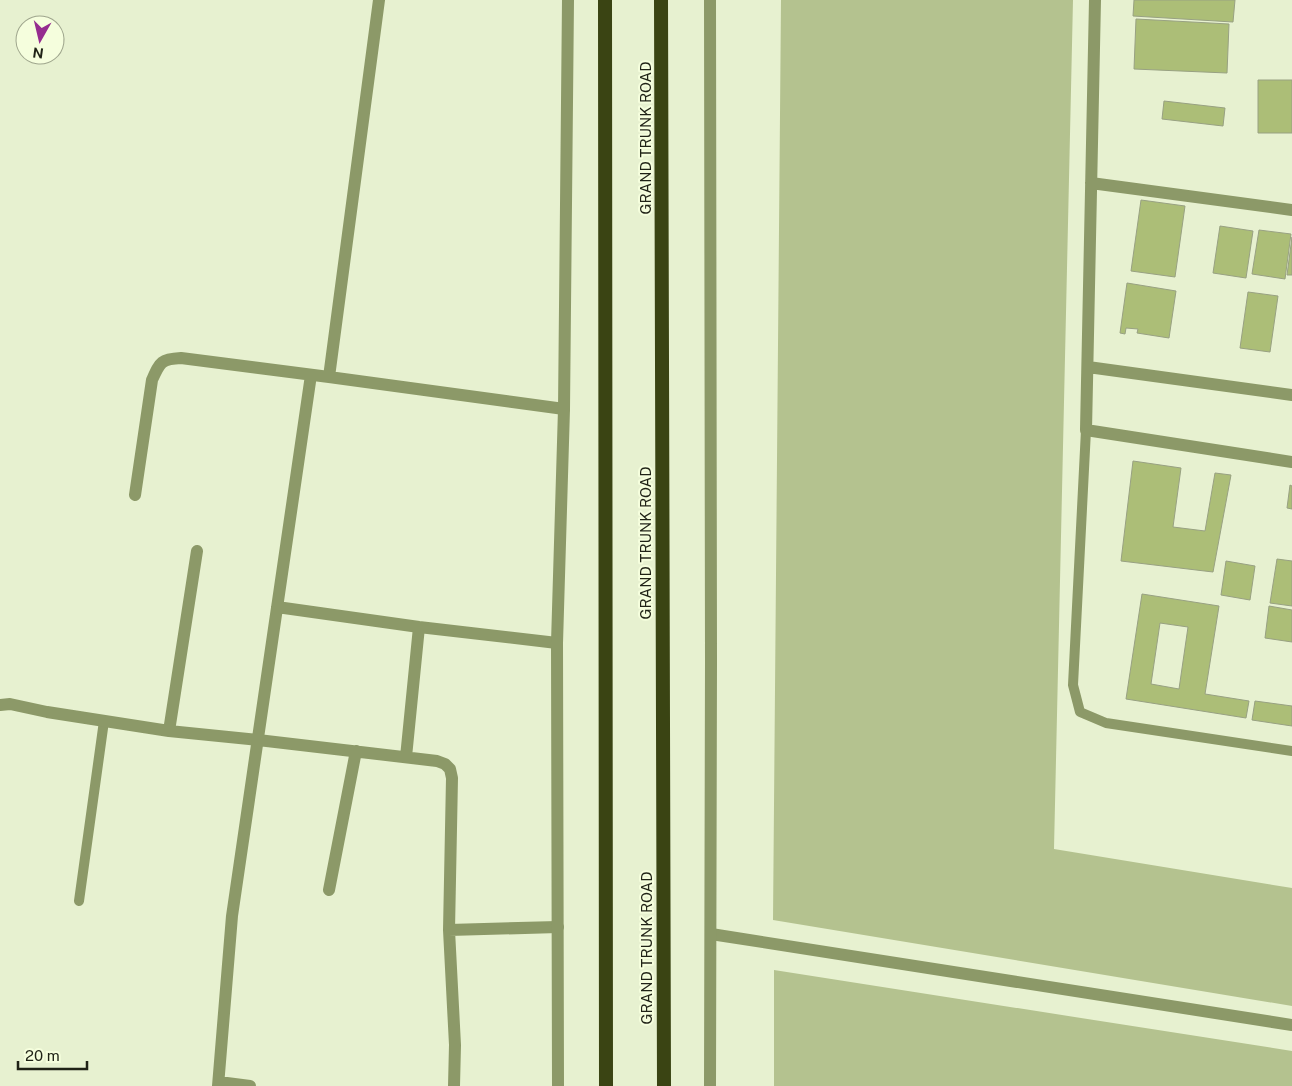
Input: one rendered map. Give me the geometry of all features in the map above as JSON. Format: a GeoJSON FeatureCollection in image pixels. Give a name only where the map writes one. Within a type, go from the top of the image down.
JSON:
{"type":"FeatureCollection","features":[{"type":"Feature","properties":{"kind":"highway"},"geometry":{"type":"LineString","coordinates":[[605,0],[606,1086]]}},
{"type":"Feature","properties":{"kind":"highway","name":"GRAND TRUNK ROAD"},"geometry":{"type":"LineString","coordinates":[[662,0],[664,1086]]}},
{"type":"Feature","properties":{"kind":"street"},"geometry":{"type":"LineString","coordinates":[[329,377],[379,0]]}},
{"type":"Feature","properties":{"kind":"street"},"geometry":{"type":"LineString","coordinates":[[558,1086],[557,643],[564,409],[568,0]]}},
{"type":"Feature","properties":{"kind":"street"},"geometry":{"type":"LineString","coordinates":[[710,0],[712,642],[710,1086]]}},
{"type":"Feature","properties":{"kind":"street"},"geometry":{"type":"LineString","coordinates":[[1095,0],[1086,430],[1292,462]]}},
{"type":"Feature","properties":{"kind":"street"},"geometry":{"type":"LineString","coordinates":[[1091,183],[1292,210]]}},
{"type":"Feature","properties":{"kind":"street"},"geometry":{"type":"LineString","coordinates":[[135,495],[152,380],[158,366],[167,359],[182,358],[564,409]]}},
{"type":"Feature","properties":{"kind":"street"},"geometry":{"type":"LineString","coordinates":[[1088,367],[1292,395]]}},
{"type":"Feature","properties":{"kind":"street"},"geometry":{"type":"LineString","coordinates":[[250,1086],[219,1084],[232,916],[311,375]]}},
{"type":"Feature","properties":{"kind":"street"},"geometry":{"type":"LineString","coordinates":[[169,731],[197,551]]}},
{"type":"Feature","properties":{"kind":"street"},"geometry":{"type":"LineString","coordinates":[[277,607],[557,643]]}},
{"type":"Feature","properties":{"kind":"street"},"geometry":{"type":"LineString","coordinates":[[406,757],[419,626]]}},
{"type":"Feature","properties":{"kind":"street"},"geometry":{"type":"LineString","coordinates":[[0,705],[10,704],[169,731],[356,751],[437,761],[446,764],[450,769],[452,778],[449,930],[455,1045],[454,1086]]}},
{"type":"Feature","properties":{"kind":"street"},"geometry":{"type":"LineString","coordinates":[[329,890],[356,751]]}},
{"type":"Feature","properties":{"kind":"street"},"geometry":{"type":"LineString","coordinates":[[449,930],[558,927]]}},
{"type":"Feature","properties":{"kind":"street"},"geometry":{"type":"LineString","coordinates":[[711,934],[1292,1025]]}},
{"type":"Feature","properties":{"kind":"lane"},"geometry":{"type":"LineString","coordinates":[[1086,430],[1073,685],[1080,712],[1106,723],[1292,751]]}},
{"type":"Feature","properties":{"kind":"lane"},"geometry":{"type":"LineString","coordinates":[[79,901],[104,721]]}},
{"type":"Feature","properties":{"kind":"green space"},"geometry":{"type":"Polygon","coordinates":[[[781,0],[1073,0],[1054,849],[1292,888],[1292,1006],[773,920],[781,0]]]}},
{"type":"Feature","properties":{"kind":"green space"},"geometry":{"type":"Polygon","coordinates":[[[774,970],[1292,1051],[1292,1086],[774,1086],[774,970]]]}},
{"type":"Feature","properties":{"kind":"building"},"geometry":{"type":"Polygon","coordinates":[[[1134,0],[1235,0],[1233,22],[1133,16],[1134,0]]]}},
{"type":"Feature","properties":{"kind":"building"},"geometry":{"type":"Polygon","coordinates":[[[1136,19],[1229,24],[1227,73],[1134,69],[1136,19]]]}},
{"type":"Feature","properties":{"kind":"building"},"geometry":{"type":"Polygon","coordinates":[[[1258,80],[1292,80],[1292,133],[1258,133],[1258,80]]]}},
{"type":"Feature","properties":{"kind":"building"},"geometry":{"type":"Polygon","coordinates":[[[1164,101],[1225,108],[1223,126],[1162,119],[1164,101]]]}},
{"type":"Feature","properties":{"kind":"building"},"geometry":{"type":"Polygon","coordinates":[[[1141,200],[1185,206],[1175,277],[1131,271],[1141,200]]]}},
{"type":"Feature","properties":{"kind":"building"},"geometry":{"type":"Polygon","coordinates":[[[1220,226],[1253,231],[1246,278],[1213,273],[1220,226]]]}},
{"type":"Feature","properties":{"kind":"building"},"geometry":{"type":"Polygon","coordinates":[[[1259,230],[1291,234],[1285,279],[1252,274],[1259,230]]]}},
{"type":"Feature","properties":{"kind":"building"},"geometry":{"type":"Polygon","coordinates":[[[1292,237],[1292,275],[1287,275],[1292,237]]]}},
{"type":"Feature","properties":{"kind":"building"},"geometry":{"type":"Polygon","coordinates":[[[1127,283],[1176,291],[1169,338],[1137,333],[1138,329],[1126,328],[1125,334],[1120,333],[1127,283]]]}},
{"type":"Feature","properties":{"kind":"building"},"geometry":{"type":"Polygon","coordinates":[[[1248,292],[1278,296],[1270,352],[1240,348],[1248,292]]]}},
{"type":"Feature","properties":{"kind":"building"},"geometry":{"type":"Polygon","coordinates":[[[1133,461],[1181,468],[1173,527],[1205,531],[1215,473],[1231,475],[1213,572],[1121,561],[1133,461]]]}},
{"type":"Feature","properties":{"kind":"building"},"geometry":{"type":"Polygon","coordinates":[[[1290,485],[1292,486],[1292,509],[1287,508],[1290,485]]]}},
{"type":"Feature","properties":{"kind":"building"},"geometry":{"type":"Polygon","coordinates":[[[1277,559],[1292,561],[1292,606],[1270,603],[1277,559]]]}},
{"type":"Feature","properties":{"kind":"building"},"geometry":{"type":"Polygon","coordinates":[[[1226,561],[1255,566],[1250,600],[1221,595],[1226,561]]]}},
{"type":"Feature","properties":{"kind":"building"},"geometry":{"type":"Polygon","coordinates":[[[1142,594],[1219,606],[1205,694],[1249,701],[1246,718],[1126,699],[1142,594]],[[1160,623],[1151,684],[1179,689],[1188,627],[1160,623]]]}},
{"type":"Feature","properties":{"kind":"building"},"geometry":{"type":"Polygon","coordinates":[[[1269,606],[1292,610],[1292,642],[1265,638],[1269,606]]]}},
{"type":"Feature","properties":{"kind":"building"},"geometry":{"type":"Polygon","coordinates":[[[1255,701],[1292,706],[1292,726],[1252,720],[1255,701]]]}}]}
